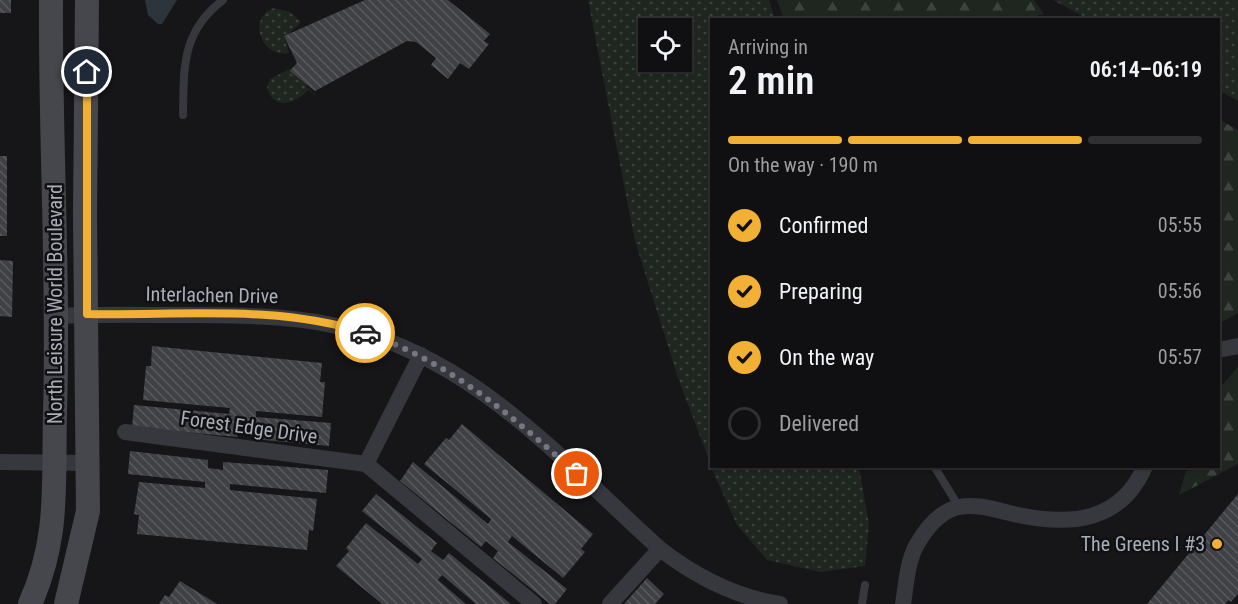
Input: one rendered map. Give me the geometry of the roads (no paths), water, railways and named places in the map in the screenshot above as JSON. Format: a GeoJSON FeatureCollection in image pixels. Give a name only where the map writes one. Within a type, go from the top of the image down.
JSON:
{"type":"FeatureCollection","features":[{"type":"Feature","properties":{"kind":"street","name":"North Leisure World Boulevard"},"geometry":{"type":"LineString","coordinates":[[30,604],[44,572],[55,502],[58,316],[51,0]]}},
{"type":"Feature","properties":{"kind":"street","name":"North Leisure World Boulevard"},"geometry":{"type":"LineString","coordinates":[[66,604],[88,511],[87,0]]}},
{"type":"Feature","properties":{"kind":"street","name":"Interlachen Drive"},"geometry":{"type":"LineString","coordinates":[[58,316],[87,314],[291,318],[340,325],[391,342],[467,382],[511,414],[683,568],[724,588],[780,604]]}},
{"type":"Feature","properties":{"kind":"street"},"geometry":{"type":"LineString","coordinates":[[1220,350],[1238,346]]}},
{"type":"Feature","properties":{"kind":"street"},"geometry":{"type":"LineString","coordinates":[[421,356],[366,464],[534,604]]}},
{"type":"Feature","properties":{"kind":"street","name":"Forest Edge Drive"},"geometry":{"type":"LineString","coordinates":[[125,432],[366,464]]}},
{"type":"Feature","properties":{"kind":"street"},"geometry":{"type":"LineString","coordinates":[[0,462],[89,463]]}},
{"type":"Feature","properties":{"kind":"street"},"geometry":{"type":"LineString","coordinates":[[903,604],[915,547],[931,525],[946,513],[959,507],[979,507],[1037,519],[1078,520],[1100,514],[1118,504],[1139,481],[1144,468]]}},
{"type":"Feature","properties":{"kind":"street"},"geometry":{"type":"LineString","coordinates":[[610,604],[660,549]]}},
{"type":"Feature","properties":{"kind":"lane"},"geometry":{"type":"LineString","coordinates":[[183,116],[184,61],[190,40],[199,24],[223,0]]}},
{"type":"Feature","properties":{"kind":"lane"},"geometry":{"type":"LineString","coordinates":[[935,468],[959,507]]}},
{"type":"Feature","properties":{"kind":"lane"},"geometry":{"type":"LineString","coordinates":[[862,604],[865,585]]}},
{"type":"Feature","properties":{"kind":"place","name":"The Greens I #3"},"geometry":{"type":"Point","coordinates":[1217,544]}}]}
